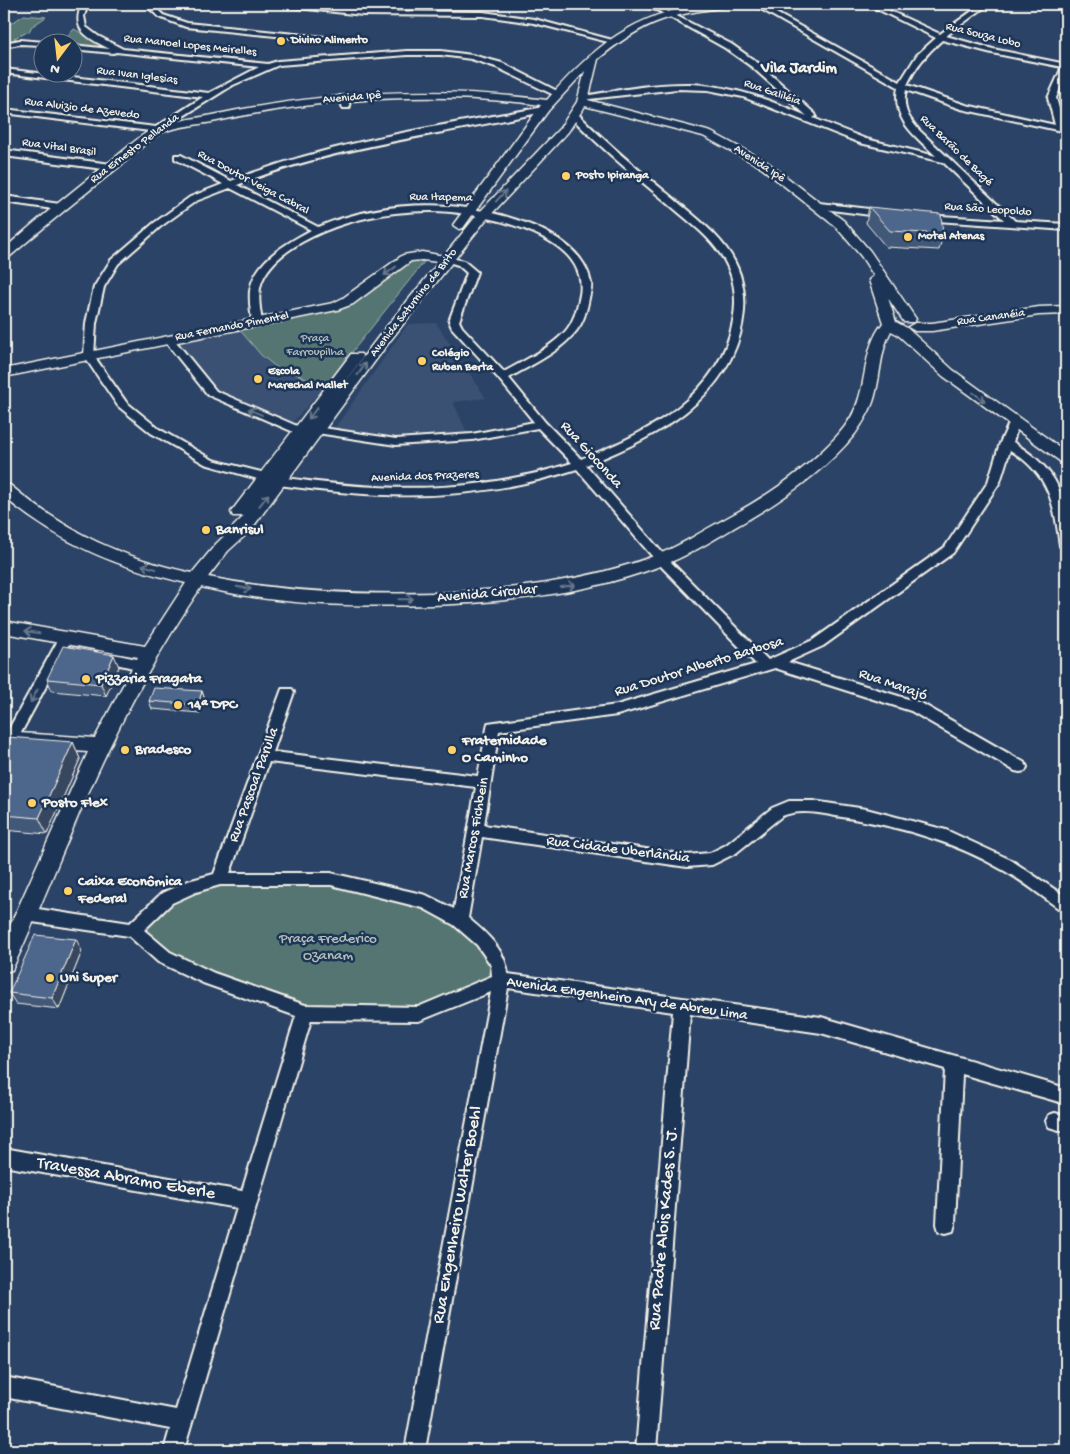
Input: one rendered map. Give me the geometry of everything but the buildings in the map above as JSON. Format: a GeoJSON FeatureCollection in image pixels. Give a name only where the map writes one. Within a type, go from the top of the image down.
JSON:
{"type":"FeatureCollection","features":[{"type":"Feature","properties":{"kind":"main road","name":"Avenida Saturnino de Brito"},"geometry":{"type":"LineString","coordinates":[[441,259],[447,240],[546,106],[557,93],[612,41],[639,25],[666,14],[726,4]]}},
{"type":"Feature","properties":{"kind":"main road","name":"Avenida Saturnino de Brito"},"geometry":{"type":"LineString","coordinates":[[26,914],[101,746],[145,659],[196,580],[224,543],[244,527],[272,479],[441,259],[564,130],[580,106],[593,60]]}},
{"type":"Feature","properties":{"kind":"main road"},"geometry":{"type":"LineString","coordinates":[[557,93],[580,106]]}},
{"type":"Feature","properties":{"kind":"main road","name":"Avenida Ipê"},"geometry":{"type":"LineString","coordinates":[[158,130],[247,111],[345,102],[396,94],[445,94],[509,98],[546,106],[557,114],[580,106],[618,111],[707,134],[763,164],[840,224],[866,254],[898,328]]}},
{"type":"Feature","properties":{"kind":"main road","name":"Rua Ernesto Pellanda"},"geometry":{"type":"LineString","coordinates":[[6,251],[158,130]]}},
{"type":"Feature","properties":{"kind":"main road","name":"Avenida Ipê"},"geometry":{"type":"LineString","coordinates":[[853,240],[879,286],[883,305]]}},
{"type":"Feature","properties":{"kind":"main road","name":"Rua Fernando Pimentel"},"geometry":{"type":"LineString","coordinates":[[4,373],[343,304],[407,258],[422,256],[441,259]]}},
{"type":"Feature","properties":{"kind":"main road","name":"Avenida Circular"},"geometry":{"type":"LineString","coordinates":[[4,489],[36,516],[81,542],[137,564],[196,580],[274,594],[343,600],[483,598],[568,587],[662,560],[772,500],[811,470],[831,451],[859,416],[866,403],[898,328],[880,322],[883,305]]}},
{"type":"Feature","properties":{"kind":"main road","name":"Rua Cananéia"},"geometry":{"type":"LineString","coordinates":[[898,328],[932,327],[1039,311],[1066,310]]}},
{"type":"Feature","properties":{"kind":"main road"},"geometry":{"type":"LineString","coordinates":[[932,327],[933,346]]}},
{"type":"Feature","properties":{"kind":"main road"},"geometry":{"type":"LineString","coordinates":[[898,328],[933,346],[962,370],[1066,445]]}},
{"type":"Feature","properties":{"kind":"main road"},"geometry":{"type":"LineString","coordinates":[[898,328],[948,373],[1014,423],[1066,459]]}},
{"type":"Feature","properties":{"kind":"main road"},"geometry":{"type":"LineString","coordinates":[[4,627],[63,644],[145,659]]}},
{"type":"Feature","properties":{"kind":"main road"},"geometry":{"type":"LineString","coordinates":[[7,739],[101,746]]}},
{"type":"Feature","properties":{"kind":"main road"},"geometry":{"type":"LineString","coordinates":[[4,963],[26,914]]}},
{"type":"Feature","properties":{"kind":"street","name":"Rua Manoel Lopes Meirelles"},"geometry":{"type":"LineString","coordinates":[[84,4],[80,16],[83,28],[95,38],[121,52],[268,66]]}},
{"type":"Feature","properties":{"kind":"street"},"geometry":{"type":"LineString","coordinates":[[151,4],[151,8],[161,16],[186,24],[325,39]]}},
{"type":"Feature","properties":{"kind":"street"},"geometry":{"type":"LineString","coordinates":[[280,4],[363,13],[483,14],[534,21],[612,41]]}},
{"type":"Feature","properties":{"kind":"street"},"geometry":{"type":"LineString","coordinates":[[641,4],[666,14],[728,46],[820,123]]}},
{"type":"Feature","properties":{"kind":"street"},"geometry":{"type":"LineString","coordinates":[[754,4],[902,86],[964,107],[1063,129]]}},
{"type":"Feature","properties":{"kind":"street","name":"Rua Souza Lobo"},"geometry":{"type":"LineString","coordinates":[[870,4],[940,37],[992,51],[1066,66]]}},
{"type":"Feature","properties":{"kind":"street"},"geometry":{"type":"LineString","coordinates":[[902,86],[916,63],[940,37],[986,4]]}},
{"type":"Feature","properties":{"kind":"street"},"geometry":{"type":"LineString","coordinates":[[4,45],[20,42],[32,43]]}},
{"type":"Feature","properties":{"kind":"street"},"geometry":{"type":"LineString","coordinates":[[82,47],[121,52]]}},
{"type":"Feature","properties":{"kind":"street","name":"Rua Ernesto Pellanda"},"geometry":{"type":"LineString","coordinates":[[158,130],[207,95],[278,63],[442,52],[472,56],[499,65],[557,93]]}},
{"type":"Feature","properties":{"kind":"street"},"geometry":{"type":"LineString","coordinates":[[1063,129],[1052,98],[1066,66]]}},
{"type":"Feature","properties":{"kind":"street","name":"Rua Ivan Iglesias"},"geometry":{"type":"LineString","coordinates":[[4,71],[207,95]]}},
{"type":"Feature","properties":{"kind":"street","name":"Rua Barão de Bagé"},"geometry":{"type":"LineString","coordinates":[[902,86],[900,101],[904,117],[917,134],[1014,224]]}},
{"type":"Feature","properties":{"kind":"street","name":"Rua Galiléia"},"geometry":{"type":"LineString","coordinates":[[580,106],[661,87],[709,88],[754,98],[820,123],[848,136],[888,149],[946,160]]}},
{"type":"Feature","properties":{"kind":"street"},"geometry":{"type":"LineString","coordinates":[[89,356],[91,323],[98,287],[114,262],[157,225],[193,199],[269,168],[417,133],[546,106]]}},
{"type":"Feature","properties":{"kind":"street","name":"Avenida dos Prazeres"},"geometry":{"type":"LineString","coordinates":[[89,356],[122,404],[155,431],[209,462],[272,479],[359,492],[432,492],[490,487],[580,465],[637,438],[684,408],[710,384],[730,352],[738,322],[740,301],[738,284],[731,264],[710,236],[580,106]]}},
{"type":"Feature","properties":{"kind":"street","name":"Rua Aluizio de Azevedo"},"geometry":{"type":"LineString","coordinates":[[4,111],[158,130]]}},
{"type":"Feature","properties":{"kind":"street","name":"Rua Vital Brasil"},"geometry":{"type":"LineString","coordinates":[[4,153],[111,167]]}},
{"type":"Feature","properties":{"kind":"street","name":"Rua Doutor Veiga Cabral"},"geometry":{"type":"LineString","coordinates":[[178,157],[316,230]]}},
{"type":"Feature","properties":{"kind":"street"},"geometry":{"type":"LineString","coordinates":[[4,199],[60,207]]}},
{"type":"Feature","properties":{"kind":"street"},"geometry":{"type":"LineString","coordinates":[[819,206],[900,216]]}},
{"type":"Feature","properties":{"kind":"street","name":"Rua Itapema"},"geometry":{"type":"LineString","coordinates":[[257,322],[254,294],[261,273],[280,253],[316,230],[341,220],[385,212],[428,208],[471,210],[485,213],[518,223],[548,236],[572,253],[585,276],[587,297],[575,327],[554,347],[503,377]]}},
{"type":"Feature","properties":{"kind":"street","name":"Rua São Leopoldo"},"geometry":{"type":"LineString","coordinates":[[919,218],[1066,227]]}},
{"type":"Feature","properties":{"kind":"street","name":"Rua Gioconda"},"geometry":{"type":"LineString","coordinates":[[441,259],[461,264],[472,272],[454,321],[455,325],[503,377],[541,424],[580,465],[662,560],[770,664]]}},
{"type":"Feature","properties":{"kind":"street"},"geometry":{"type":"LineString","coordinates":[[169,340],[212,393],[309,433],[396,442],[472,437],[541,424]]}},
{"type":"Feature","properties":{"kind":"street","name":"Rua Doutor Alberto Barbosa"},"geometry":{"type":"LineString","coordinates":[[493,727],[617,710],[770,664],[818,643],[949,550],[994,482],[1014,423]]}},
{"type":"Feature","properties":{"kind":"street"},"geometry":{"type":"LineString","coordinates":[[1006,443],[1024,453],[1048,476],[1056,492],[1066,546]]}},
{"type":"Feature","properties":{"kind":"street"},"geometry":{"type":"LineString","coordinates":[[7,739],[63,644]]}},
{"type":"Feature","properties":{"kind":"street","name":"Rua Marajó"},"geometry":{"type":"LineString","coordinates":[[770,664],[916,708],[1020,766]]}},
{"type":"Feature","properties":{"kind":"street","name":"Rua Pascoal Parulla"},"geometry":{"type":"LineString","coordinates":[[220,879],[287,692]]}},
{"type":"Feature","properties":{"kind":"street","name":"Rua Marcos Fichbein"},"geometry":{"type":"LineString","coordinates":[[460,920],[493,727]]}},
{"type":"Feature","properties":{"kind":"street"},"geometry":{"type":"LineString","coordinates":[[264,756],[484,782]]}},
{"type":"Feature","properties":{"kind":"street","name":"Rua Cidade Uberlândia"},"geometry":{"type":"LineString","coordinates":[[475,830],[687,861],[712,859],[731,849],[768,817],[789,808],[813,807],[901,822],[941,834],[1006,864],[1066,906]]}},
{"type":"Feature","properties":{"kind":"street"},"geometry":{"type":"LineString","coordinates":[[26,914],[133,930],[167,898],[193,886],[220,879],[331,879],[426,902],[460,920],[483,940],[493,953],[499,965],[501,980]]}},
{"type":"Feature","properties":{"kind":"street","name":"Avenida Engenheiro Ary de Abreu Lima"},"geometry":{"type":"LineString","coordinates":[[133,930],[164,957],[210,978],[305,1012],[419,1014],[501,980],[821,1025],[1066,1096]]}},
{"type":"Feature","properties":{"kind":"street","name":"Rua Engenheiro Walter Boehl"},"geometry":{"type":"LineString","coordinates":[[414,1450],[501,980]]}},
{"type":"Feature","properties":{"kind":"street","name":"Rua Padre Alois Kades S. J."},"geometry":{"type":"LineString","coordinates":[[646,1450],[682,1006]]}},
{"type":"Feature","properties":{"kind":"street"},"geometry":{"type":"LineString","coordinates":[[174,1450],[305,1012]]}},
{"type":"Feature","properties":{"kind":"street"},"geometry":{"type":"LineString","coordinates":[[946,1224],[954,1064]]}},
{"type":"Feature","properties":{"kind":"street","name":"Travessa Abramo Eberle"},"geometry":{"type":"LineString","coordinates":[[4,1157],[249,1201]]}},
{"type":"Feature","properties":{"kind":"street"},"geometry":{"type":"LineString","coordinates":[[4,1387],[183,1422]]}},
{"type":"Feature","properties":{"kind":"shaded area","name":"Colégio Ruben Berta"},"geometry":{"type":"Polygon","coordinates":[[[436,323],[486,398],[453,402],[467,432],[398,437],[334,429],[408,324],[436,323]]]}},
{"type":"Feature","properties":{"kind":"shaded area","name":"Escola Marechal Mallet"},"geometry":{"type":"Polygon","coordinates":[[[239,329],[261,355],[287,370],[324,387],[291,424],[220,394],[177,341],[239,329]]]}},
{"type":"Feature","properties":{"kind":"green space"},"geometry":{"type":"Polygon","coordinates":[[[24,15],[46,17],[31,27],[30,31],[14,38],[20,40],[4,45],[4,28],[24,15]]]}},
{"type":"Feature","properties":{"kind":"green space"},"geometry":{"type":"Polygon","coordinates":[[[82,33],[113,50],[82,46],[82,33]]]}},
{"type":"Feature","properties":{"kind":"green space","name":"Praça Farroupilha"},"geometry":{"type":"Polygon","coordinates":[[[420,258],[424,262],[324,387],[287,370],[282,372],[261,355],[239,329],[347,307],[410,260],[420,258]]]}},
{"type":"Feature","properties":{"kind":"green space","name":"Praça Frederico Ozanam"},"geometry":{"type":"Polygon","coordinates":[[[331,884],[426,907],[482,946],[496,979],[417,1015],[309,1008],[168,955],[140,929],[169,901],[218,885],[331,884]]]}},
{"type":"Feature","properties":{"kind":"place","name":"Divino Alimento"},"geometry":{"type":"Point","coordinates":[281,41]}},
{"type":"Feature","properties":{"kind":"place","name":"Posto Ipiranga"},"geometry":{"type":"Point","coordinates":[566,176]}},
{"type":"Feature","properties":{"kind":"place","name":"Motel Atenas"},"geometry":{"type":"Point","coordinates":[908,237]}},
{"type":"Feature","properties":{"kind":"place","name":"Colégio Ruben Berta"},"geometry":{"type":"Point","coordinates":[422,361]}},
{"type":"Feature","properties":{"kind":"place","name":"Escola Marechal Mallet"},"geometry":{"type":"Point","coordinates":[258,379]}},
{"type":"Feature","properties":{"kind":"place","name":"Banrisul"},"geometry":{"type":"Point","coordinates":[206,530]}},
{"type":"Feature","properties":{"kind":"place","name":"Pizzaria Fragata"},"geometry":{"type":"Point","coordinates":[86,679]}},
{"type":"Feature","properties":{"kind":"place","name":"14ª DPC"},"geometry":{"type":"Point","coordinates":[178,705]}},
{"type":"Feature","properties":{"kind":"place","name":"Bradesco"},"geometry":{"type":"Point","coordinates":[125,750]}},
{"type":"Feature","properties":{"kind":"place","name":"Fraternidade O Caminho"},"geometry":{"type":"Point","coordinates":[452,750]}},
{"type":"Feature","properties":{"kind":"place","name":"Posto Flex"},"geometry":{"type":"Point","coordinates":[32,803]}},
{"type":"Feature","properties":{"kind":"place","name":"Caixa Econômica Federal"},"geometry":{"type":"Point","coordinates":[68,891]}},
{"type":"Feature","properties":{"kind":"place","name":"Uni Super"},"geometry":{"type":"Point","coordinates":[50,978]}},
{"type":"Feature","properties":{"kind":"district","name":"Vila Jardim"},"geometry":{"type":"Point","coordinates":[799,69]}}]}
